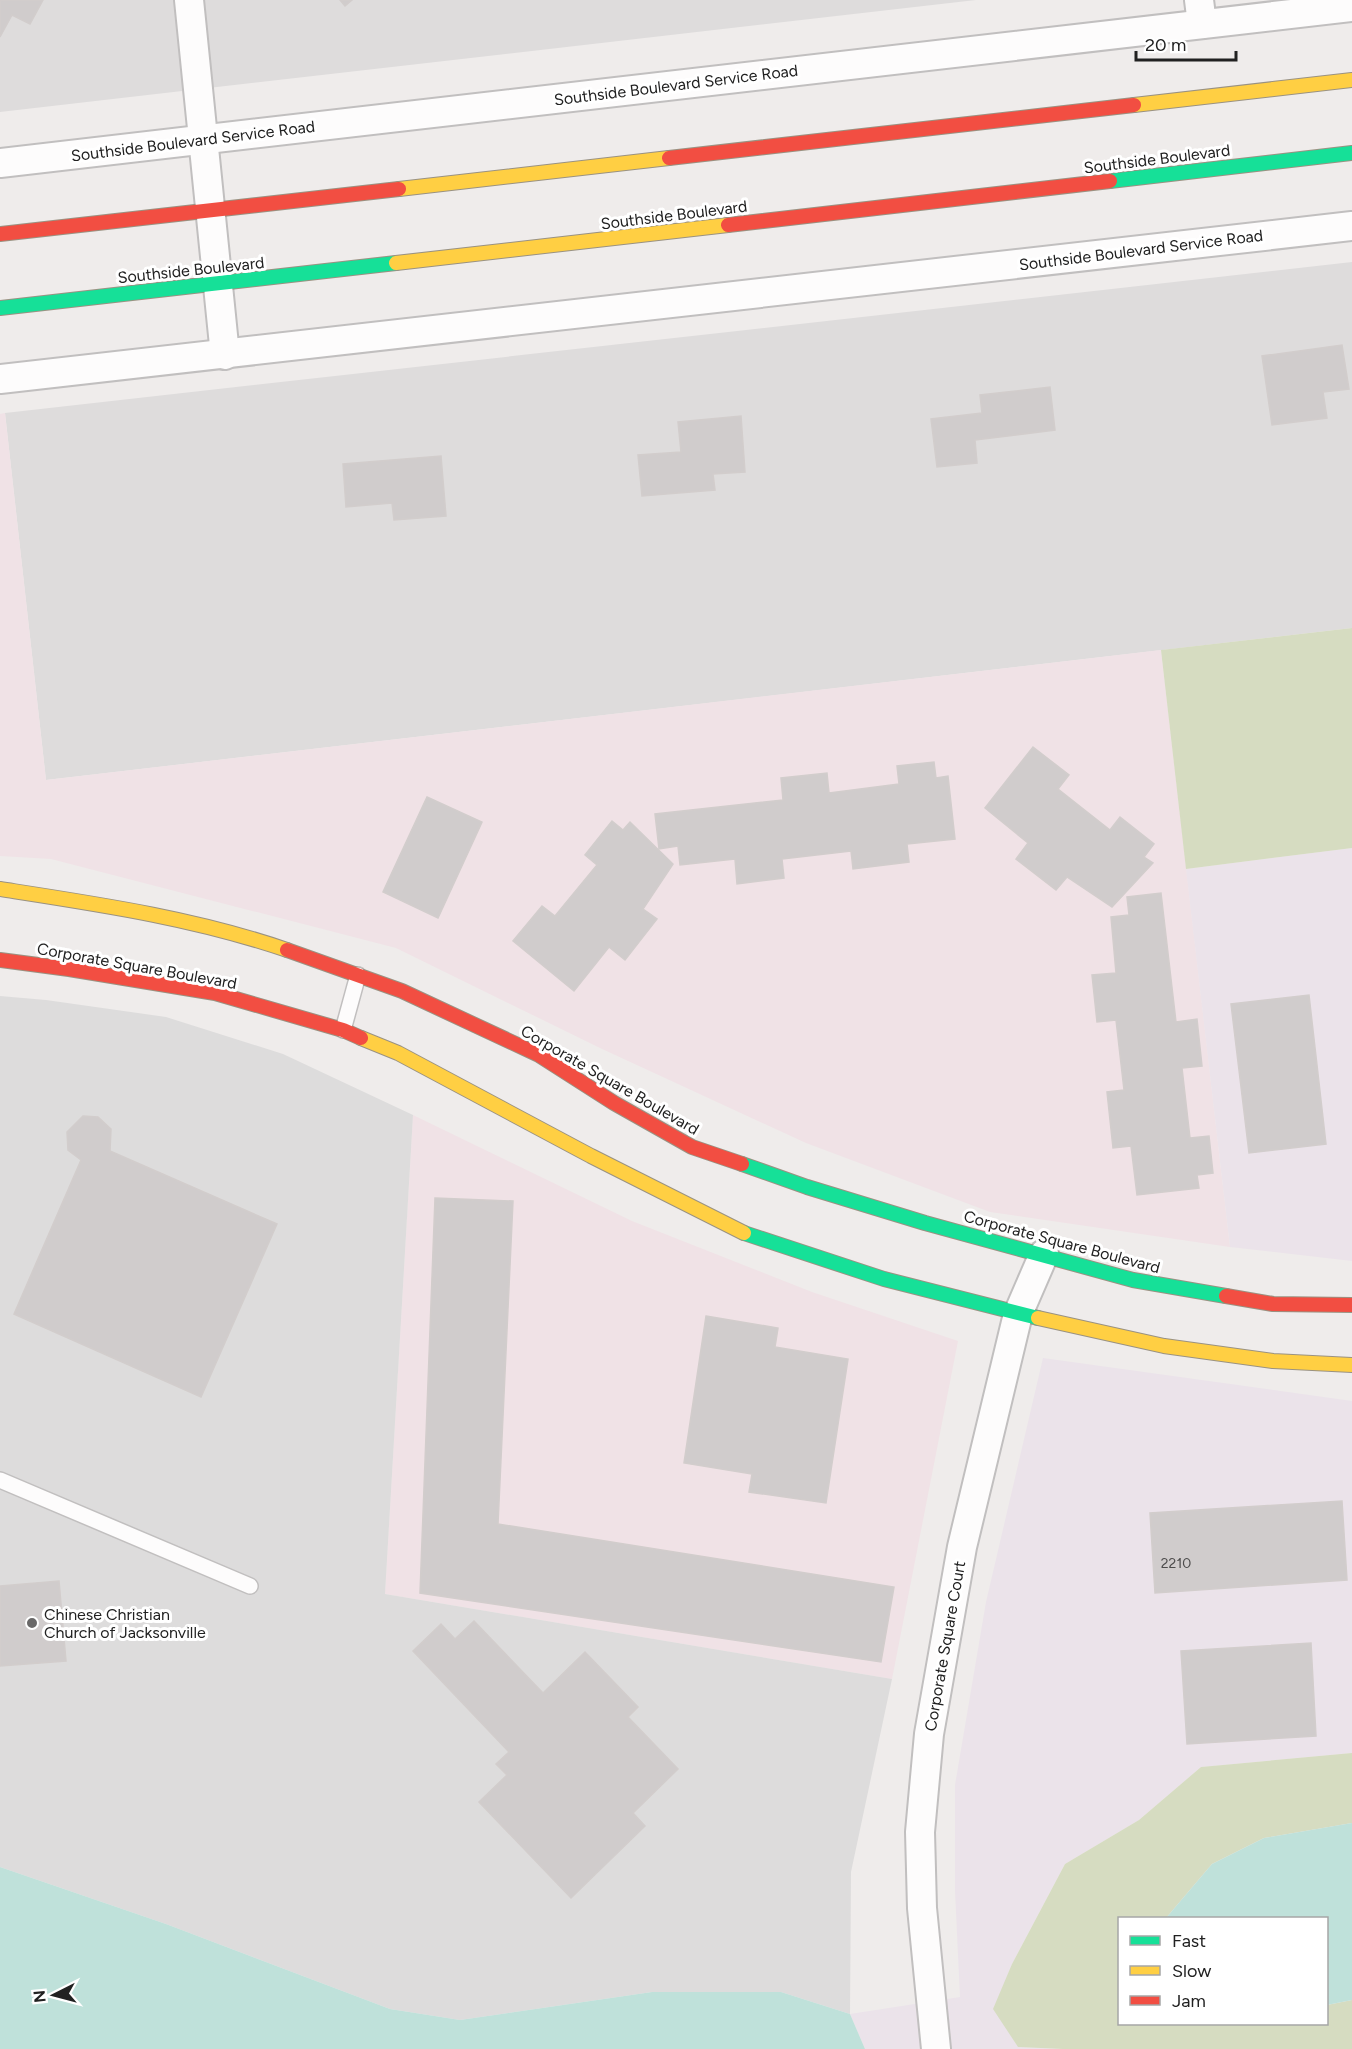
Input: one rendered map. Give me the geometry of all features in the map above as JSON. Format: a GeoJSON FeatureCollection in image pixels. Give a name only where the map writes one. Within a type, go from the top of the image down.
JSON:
{"type":"FeatureCollection","features":[{"type":"Feature","properties":{"kind":"main road"},"geometry":{"type":"LineString","coordinates":[[0,234],[1352,80]]}},
{"type":"Feature","properties":{"kind":"main road","name":"Southside Boulevard"},"geometry":{"type":"LineString","coordinates":[[0,308],[1352,153]]}},
{"type":"Feature","properties":{"kind":"main road","name":"Corporate Square Boulevard"},"geometry":{"type":"LineString","coordinates":[[0,889],[151,912],[258,940],[402,991],[539,1055],[614,1103],[692,1147],[850,1200],[1133,1280],[1274,1304],[1352,1305]]}},
{"type":"Feature","properties":{"kind":"main road","name":"Corporate Square Boulevard"},"geometry":{"type":"LineString","coordinates":[[0,960],[215,993],[343,1030],[398,1053],[591,1156],[739,1231],[884,1279],[1018,1314],[1164,1346],[1273,1360],[1352,1365]]}},
{"type":"Feature","properties":{"kind":"street"},"geometry":{"type":"LineString","coordinates":[[189,0],[225,355]]}},
{"type":"Feature","properties":{"kind":"street","name":"Southside Boulevard Service Road"},"geometry":{"type":"LineString","coordinates":[[0,163],[205,140],[1201,12],[1352,7]]}},
{"type":"Feature","properties":{"kind":"street","name":"Southside Boulevard Service Road"},"geometry":{"type":"LineString","coordinates":[[0,379],[1352,226]]}},
{"type":"Feature","properties":{"kind":"street","name":"Corporate Square Court"},"geometry":{"type":"LineString","coordinates":[[936,2049],[922,1908],[920,1832],[929,1734],[962,1547],[1018,1314],[1044,1254]]}},
{"type":"Feature","properties":{"kind":"lane"},"geometry":{"type":"LineString","coordinates":[[343,1030],[358,975]]}},
{"type":"Feature","properties":{"kind":"lane"},"geometry":{"type":"LineString","coordinates":[[0,1480],[250,1586]]}},
{"type":"Feature","properties":{"kind":"shaded area"},"geometry":{"type":"Polygon","coordinates":[[[0,0],[976,0],[0,112],[0,0]]]}},
{"type":"Feature","properties":{"kind":"shaded area"},"geometry":{"type":"Polygon","coordinates":[[[1352,262],[1352,628],[46,780],[5,413],[1352,262]]]}},
{"type":"Feature","properties":{"kind":"shaded area"},"geometry":{"type":"Polygon","coordinates":[[[5,413],[46,780],[1161,650],[1230,1247],[990,1212],[806,1143],[600,1048],[396,948],[51,859],[0,856],[0,414],[5,413]]]}},
{"type":"Feature","properties":{"kind":"shaded area"},"geometry":{"type":"Polygon","coordinates":[[[1352,628],[1352,848],[1186,869],[1161,650],[1352,628]]]}},
{"type":"Feature","properties":{"kind":"shaded area"},"geometry":{"type":"Polygon","coordinates":[[[1352,848],[1352,1261],[1230,1247],[1186,869],[1352,848]]]}},
{"type":"Feature","properties":{"kind":"shaded area"},"geometry":{"type":"Polygon","coordinates":[[[0,996],[46,1000],[166,1017],[283,1054],[413,1115],[385,1594],[892,1679],[851,1872],[850,2014],[781,1992],[652,1992],[460,2020],[390,2009],[166,1924],[0,1867],[0,996]]]}},
{"type":"Feature","properties":{"kind":"shaded area"},"geometry":{"type":"Polygon","coordinates":[[[413,1115],[632,1221],[812,1292],[958,1341],[892,1679],[385,1594],[413,1115]]]}},
{"type":"Feature","properties":{"kind":"shaded area"},"geometry":{"type":"Polygon","coordinates":[[[1043,1358],[1352,1401],[1352,1753],[1201,1767],[1139,1820],[1065,1864],[1012,1964],[994,2009],[1018,2047],[1062,2049],[865,2049],[850,2014],[960,1997],[955,1891],[955,1785],[986,1602],[1043,1358]]]}},
{"type":"Feature","properties":{"kind":"shaded area"},"geometry":{"type":"Polygon","coordinates":[[[1352,1753],[1352,1823],[1264,1838],[1212,1864],[1167,1917],[1118,1917],[1118,2025],[1328,2025],[1328,2005],[1352,2000],[1352,2049],[1018,2047],[993,2009],[1012,1964],[1065,1864],[1139,1820],[1201,1767],[1352,1753]]]}},
{"type":"Feature","properties":{"kind":"shaded area"},"geometry":{"type":"Polygon","coordinates":[[[1352,1823],[1352,2000],[1328,2005],[1328,1917],[1167,1917],[1212,1864],[1264,1838],[1352,1823]]]}},
{"type":"Feature","properties":{"kind":"shaded area"},"geometry":{"type":"Polygon","coordinates":[[[0,1867],[166,1924],[390,2009],[460,2020],[652,1992],[781,1992],[850,2014],[865,2049],[0,2049],[0,1867]]]}},
{"type":"Feature","properties":{"kind":"building"},"geometry":{"type":"Polygon","coordinates":[[[0,0],[43,0],[30,24],[12,15],[0,37],[0,0]]]}},
{"type":"Feature","properties":{"kind":"building"},"geometry":{"type":"Polygon","coordinates":[[[340,0],[352,0],[345,6],[340,0]]]}},
{"type":"Feature","properties":{"kind":"building"},"geometry":{"type":"Polygon","coordinates":[[[1342,345],[1349,389],[1323,392],[1327,418],[1272,425],[1262,356],[1342,345]]]}},
{"type":"Feature","properties":{"kind":"building"},"geometry":{"type":"Polygon","coordinates":[[[1050,387],[1055,430],[975,440],[977,463],[937,467],[931,419],[982,413],[980,395],[1050,387]]]}},
{"type":"Feature","properties":{"kind":"building"},"geometry":{"type":"Polygon","coordinates":[[[741,416],[745,472],[713,474],[715,490],[642,496],[638,455],[681,452],[678,422],[741,416]]]}},
{"type":"Feature","properties":{"kind":"building"},"geometry":{"type":"Polygon","coordinates":[[[441,456],[446,516],[394,520],[392,503],[346,507],[343,464],[441,456]]]}},
{"type":"Feature","properties":{"kind":"building"},"geometry":{"type":"Polygon","coordinates":[[[1033,747],[1069,775],[1058,789],[1110,830],[1120,817],[1154,844],[1144,857],[1153,863],[1112,907],[1067,877],[1056,890],[1016,859],[1028,843],[985,808],[1033,747]]]}},
{"type":"Feature","properties":{"kind":"building"},"geometry":{"type":"Polygon","coordinates":[[[934,762],[936,778],[948,776],[955,839],[907,844],[909,862],[853,869],[851,851],[782,859],[784,878],[737,884],[735,859],[680,865],[678,846],[659,849],[655,814],[783,800],[781,778],[827,773],[829,793],[899,784],[897,766],[934,762]]]}},
{"type":"Feature","properties":{"kind":"building"},"geometry":{"type":"Polygon","coordinates":[[[427,797],[482,822],[438,918],[383,892],[427,797]]]}},
{"type":"Feature","properties":{"kind":"building"},"geometry":{"type":"Polygon","coordinates":[[[612,821],[623,830],[630,822],[673,864],[643,909],[657,919],[625,960],[609,947],[574,991],[513,941],[542,906],[555,916],[597,865],[585,855],[612,821]]]}},
{"type":"Feature","properties":{"kind":"building"},"geometry":{"type":"Polygon","coordinates":[[[1161,893],[1176,1022],[1197,1019],[1202,1066],[1182,1068],[1190,1138],[1209,1136],[1213,1173],[1197,1175],[1199,1188],[1137,1195],[1131,1146],[1113,1148],[1107,1092],[1124,1090],[1116,1020],[1097,1022],[1092,975],[1116,973],[1111,917],[1129,915],[1127,897],[1161,893]]]}},
{"type":"Feature","properties":{"kind":"building"},"geometry":{"type":"Polygon","coordinates":[[[1309,995],[1326,1144],[1249,1153],[1231,1004],[1309,995]]]}},
{"type":"Feature","properties":{"kind":"building"},"geometry":{"type":"Polygon","coordinates":[[[83,1116],[98,1117],[111,1129],[110,1151],[277,1224],[201,1397],[14,1314],[81,1160],[68,1150],[67,1132],[83,1116]]]}},
{"type":"Feature","properties":{"kind":"building"},"geometry":{"type":"Polygon","coordinates":[[[435,1198],[513,1201],[498,1524],[894,1587],[881,1662],[420,1593],[435,1198]]]}},
{"type":"Feature","properties":{"kind":"building"},"geometry":{"type":"Polygon","coordinates":[[[706,1316],[778,1328],[775,1347],[848,1359],[826,1503],[749,1492],[752,1474],[684,1463],[706,1316]]]}},
{"type":"Feature","properties":{"kind":"building"},"geometry":{"type":"Polygon","coordinates":[[[1342,1501],[1347,1580],[1155,1593],[1150,1513],[1342,1501]]]}},
{"type":"Feature","properties":{"kind":"building","name":"Chinese Christian Church of Jacksonville"},"geometry":{"type":"Polygon","coordinates":[[[59,1581],[66,1661],[0,1666],[0,1586],[59,1581]]]}},
{"type":"Feature","properties":{"kind":"building"},"geometry":{"type":"Polygon","coordinates":[[[474,1621],[543,1693],[585,1652],[638,1707],[628,1717],[678,1769],[633,1813],[645,1826],[571,1898],[479,1802],[507,1775],[496,1764],[509,1752],[413,1651],[441,1624],[455,1639],[474,1621]]]}},
{"type":"Feature","properties":{"kind":"building"},"geometry":{"type":"Polygon","coordinates":[[[1311,1643],[1316,1736],[1187,1744],[1181,1651],[1311,1643]]]}},
{"type":"Feature","properties":{"kind":"traffic: fast"},"geometry":{"type":"LineString","coordinates":[[1110,181],[1352,153]]}},
{"type":"Feature","properties":{"kind":"traffic: fast"},"geometry":{"type":"LineString","coordinates":[[0,308],[396,263]]}},
{"type":"Feature","properties":{"kind":"traffic: fast"},"geometry":{"type":"LineString","coordinates":[[742,1164],[807,1187],[925,1223],[1133,1280],[1226,1296]]}},
{"type":"Feature","properties":{"kind":"traffic: fast"},"geometry":{"type":"LineString","coordinates":[[744,1233],[884,1279],[1038,1318]]}},
{"type":"Feature","properties":{"kind":"traffic: slow"},"geometry":{"type":"LineString","coordinates":[[1134,105],[1352,80]]}},
{"type":"Feature","properties":{"kind":"traffic: slow"},"geometry":{"type":"LineString","coordinates":[[399,189],[669,158]]}},
{"type":"Feature","properties":{"kind":"traffic: slow"},"geometry":{"type":"LineString","coordinates":[[396,263],[728,225]]}},
{"type":"Feature","properties":{"kind":"traffic: slow"},"geometry":{"type":"LineString","coordinates":[[0,889],[109,906],[181,921],[287,950]]}},
{"type":"Feature","properties":{"kind":"traffic: slow"},"geometry":{"type":"LineString","coordinates":[[361,1038],[398,1053],[591,1156],[744,1233]]}},
{"type":"Feature","properties":{"kind":"traffic: slow"},"geometry":{"type":"LineString","coordinates":[[1038,1318],[1164,1346],[1273,1361],[1352,1365]]}},
{"type":"Feature","properties":{"kind":"traffic: jam"},"geometry":{"type":"LineString","coordinates":[[669,158],[1134,105]]}},
{"type":"Feature","properties":{"kind":"traffic: jam"},"geometry":{"type":"LineString","coordinates":[[728,225],[1110,181]]}},
{"type":"Feature","properties":{"kind":"traffic: jam"},"geometry":{"type":"LineString","coordinates":[[0,234],[399,189]]}},
{"type":"Feature","properties":{"kind":"traffic: jam"},"geometry":{"type":"LineString","coordinates":[[287,950],[402,991],[539,1055],[614,1103],[692,1147],[742,1164]]}},
{"type":"Feature","properties":{"kind":"traffic: jam"},"geometry":{"type":"LineString","coordinates":[[0,960],[215,993],[343,1030],[361,1038]]}},
{"type":"Feature","properties":{"kind":"traffic: jam"},"geometry":{"type":"LineString","coordinates":[[1226,1296],[1273,1304],[1352,1305]]}},
{"type":"Feature","properties":{"kind":"place","name":"Chinese Christian Church of Jacksonville"},"geometry":{"type":"Point","coordinates":[32,1623]}}]}
